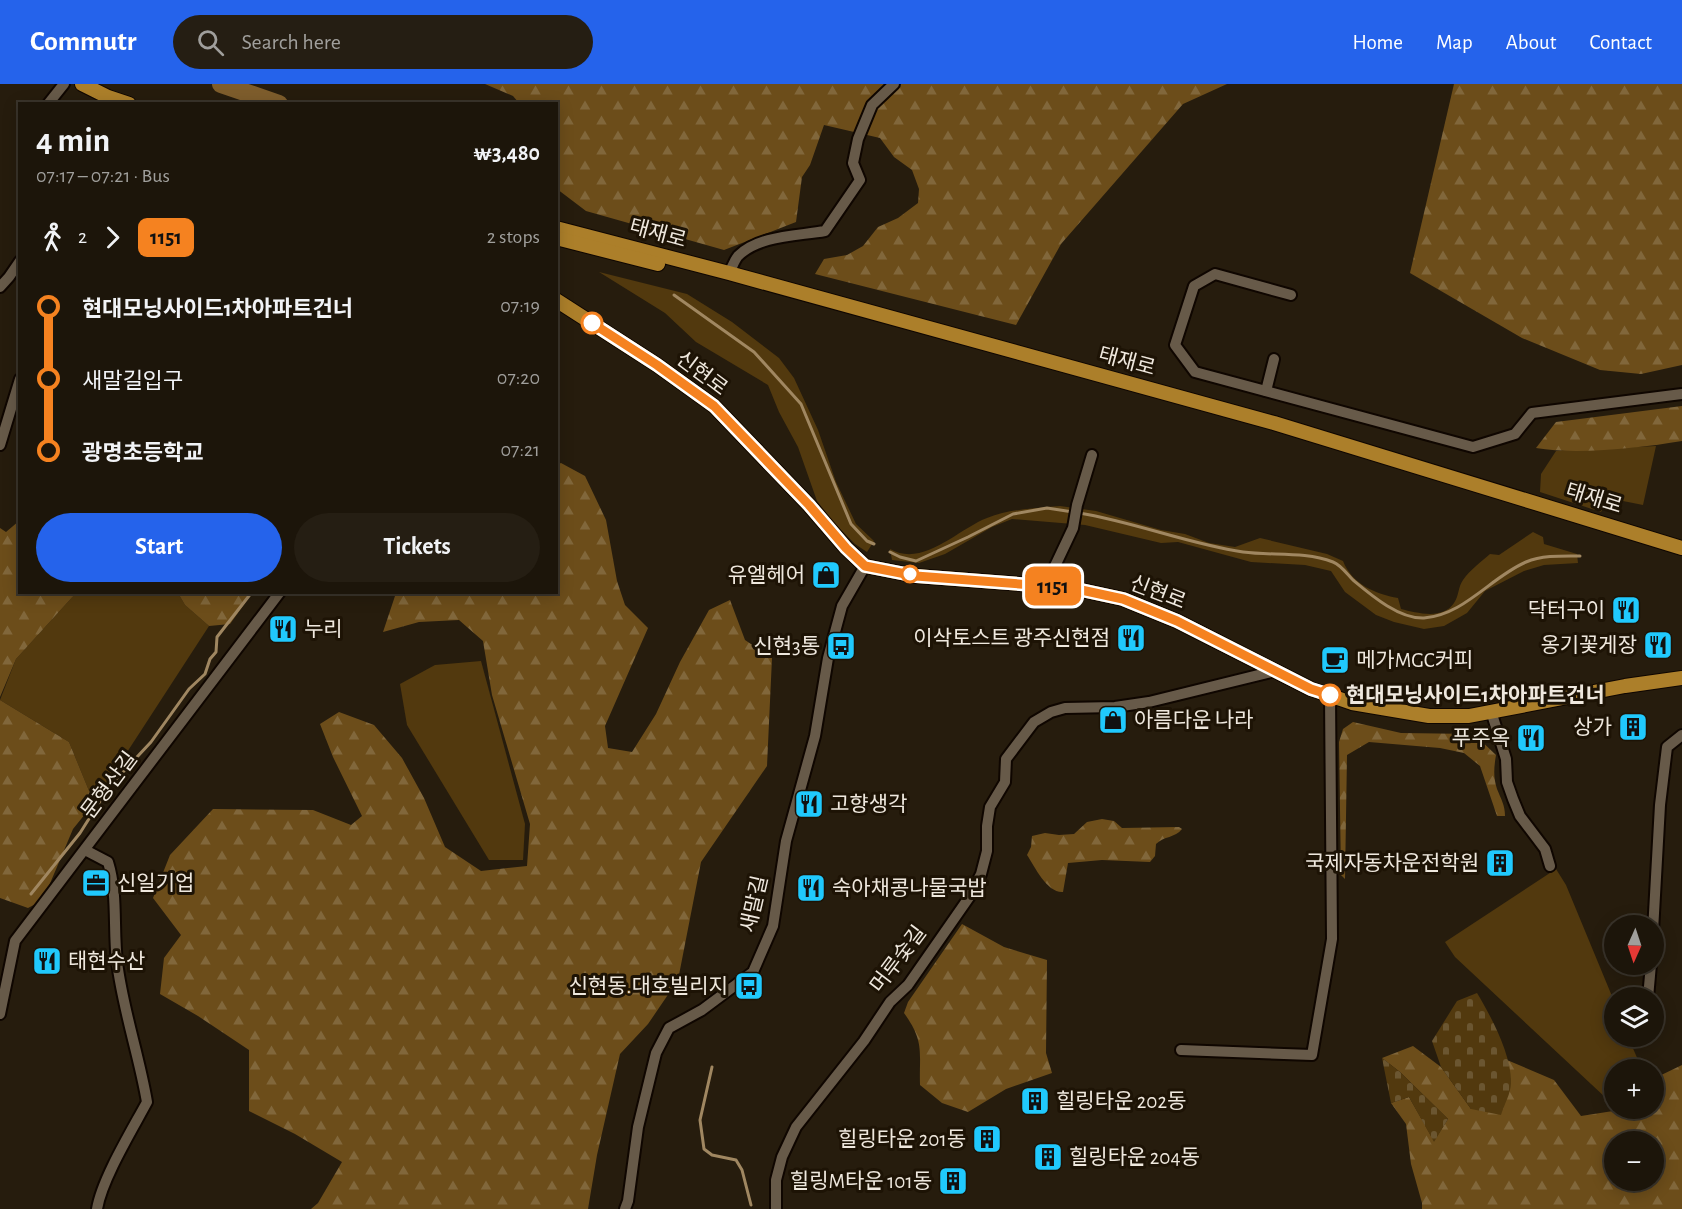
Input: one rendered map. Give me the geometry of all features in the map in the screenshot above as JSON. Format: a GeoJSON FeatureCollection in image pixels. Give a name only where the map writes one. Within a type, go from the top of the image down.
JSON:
{"type":"FeatureCollection","features":[{"type":"Feature","properties":{"kind":"main road"},"geometry":{"type":"LineString","coordinates":[[71,84],[110,102]]}},
{"type":"Feature","properties":{"kind":"main road"},"geometry":{"type":"LineString","coordinates":[[82,84],[123,102]]}},
{"type":"Feature","properties":{"kind":"main road","name":"태재로"},"geometry":{"type":"LineString","coordinates":[[558,229],[729,273],[1274,423],[1681,549]]}},
{"type":"Feature","properties":{"kind":"main road","name":"태재로"},"geometry":{"type":"LineString","coordinates":[[561,241],[727,280],[1273,429],[1681,549]]}},
{"type":"Feature","properties":{"kind":"main road","name":"신현로"},"geometry":{"type":"LineString","coordinates":[[558,301],[657,365],[714,406],[865,566],[916,576],[1072,588],[1123,599],[1177,621],[1311,689],[1352,703],[1428,716],[1469,716],[1624,686],[1682,678]]}},
{"type":"Feature","properties":{"kind":"street"},"geometry":{"type":"LineString","coordinates":[[50,102],[64,84]]}},
{"type":"Feature","properties":{"kind":"street"},"geometry":{"type":"LineString","coordinates":[[729,273],[737,257],[749,248],[770,239],[825,231],[860,180],[853,163],[858,139],[872,105],[894,84]]}},
{"type":"Feature","properties":{"kind":"street"},"geometry":{"type":"LineString","coordinates":[[0,287],[18,264]]}},
{"type":"Feature","properties":{"kind":"street"},"geometry":{"type":"LineString","coordinates":[[1291,295],[1215,274],[1194,286],[1175,345],[1195,372],[1473,447],[1515,434],[1532,413],[1682,394]]}},
{"type":"Feature","properties":{"kind":"street"},"geometry":{"type":"LineString","coordinates":[[1266,391],[1274,359]]}},
{"type":"Feature","properties":{"kind":"street"},"geometry":{"type":"LineString","coordinates":[[0,445],[18,386]]}},
{"type":"Feature","properties":{"kind":"street"},"geometry":{"type":"LineString","coordinates":[[1046,585],[1073,528],[1077,505],[1092,455]]}},
{"type":"Feature","properties":{"kind":"street","name":"새말길"},"geometry":{"type":"LineString","coordinates":[[625,1209],[638,1127],[656,1053],[669,1028],[702,1010],[753,972],[773,926],[786,842],[815,736],[828,658],[842,606],[865,566]]}},
{"type":"Feature","properties":{"kind":"street","name":"문형산길"},"geometry":{"type":"LineString","coordinates":[[0,1014],[15,941],[278,594]]}},
{"type":"Feature","properties":{"kind":"street","name":"머루숯길"},"geometry":{"type":"LineString","coordinates":[[776,1209],[776,1180],[782,1157],[796,1127],[864,1041],[890,1002],[908,986],[970,896],[981,874],[987,851],[990,807],[1005,782],[1006,759],[1034,722],[1051,712],[1065,708],[1116,707],[1149,702],[1275,670]]}},
{"type":"Feature","properties":{"kind":"street"},"geometry":{"type":"LineString","coordinates":[[1181,1050],[1312,1055],[1332,939],[1330,696]]}},
{"type":"Feature","properties":{"kind":"street"},"geometry":{"type":"LineString","coordinates":[[1491,711],[1506,759],[1508,782],[1513,799],[1520,816],[1545,849],[1550,866]]}},
{"type":"Feature","properties":{"kind":"street"},"geometry":{"type":"LineString","coordinates":[[1654,915],[1660,805],[1667,747],[1682,735]]}},
{"type":"Feature","properties":{"kind":"street"},"geometry":{"type":"LineString","coordinates":[[86,850],[108,862],[113,877],[116,952],[120,983],[147,1102],[112,1171],[97,1209]]}},
{"type":"Feature","properties":{"kind":"green space"},"geometry":{"type":"Polygon","coordinates":[[[485,84],[1227,84],[1183,104],[1061,244],[1016,325],[815,274],[824,259],[847,255],[863,246],[878,227],[898,218],[918,203],[919,189],[912,170],[894,157],[880,138],[824,125],[810,165],[802,177],[796,222],[724,250],[586,211],[558,190],[558,102],[518,102],[513,96],[485,84]]]}},
{"type":"Feature","properties":{"kind":"green space"},"geometry":{"type":"Polygon","coordinates":[[[1454,84],[1682,84],[1682,365],[1641,374],[1600,370],[1522,338],[1410,273],[1454,84]]]}},
{"type":"Feature","properties":{"kind":"green space"},"geometry":{"type":"Polygon","coordinates":[[[599,272],[687,294],[732,322],[779,358],[794,378],[818,430],[836,482],[856,524],[874,541],[867,552],[855,544],[834,523],[817,501],[798,447],[779,412],[768,385],[696,342],[665,313],[599,272]]]}},
{"type":"Feature","properties":{"kind":"green space"},"geometry":{"type":"Polygon","coordinates":[[[1682,406],[1682,441],[1589,451],[1536,448],[1556,422],[1682,406]]]}},
{"type":"Feature","properties":{"kind":"green space"},"geometry":{"type":"Polygon","coordinates":[[[1656,446],[1643,505],[1608,498],[1601,512],[1540,492],[1541,474],[1556,451],[1656,446]]]}},
{"type":"Feature","properties":{"kind":"green space"},"geometry":{"type":"Polygon","coordinates":[[[561,463],[585,476],[606,520],[617,581],[625,605],[648,628],[605,726],[608,748],[632,752],[656,714],[680,662],[709,610],[730,600],[745,640],[772,658],[767,766],[701,862],[678,980],[648,1024],[620,1054],[597,1155],[588,1209],[311,1209],[318,1203],[342,1162],[295,1134],[249,1111],[249,1050],[160,994],[164,958],[181,935],[153,898],[170,855],[213,809],[313,810],[351,825],[362,816],[333,757],[320,724],[339,712],[374,725],[402,758],[424,798],[445,847],[481,871],[527,866],[530,824],[492,695],[483,641],[459,620],[419,622],[383,632],[396,594],[558,594],[558,464],[561,463]]]}},
{"type":"Feature","properties":{"kind":"green space"},"geometry":{"type":"Polygon","coordinates":[[[1060,506],[1096,511],[1161,530],[1185,534],[1209,543],[1235,547],[1260,538],[1327,554],[1343,561],[1352,576],[1365,587],[1398,598],[1401,609],[1429,614],[1443,612],[1449,608],[1456,600],[1463,580],[1490,554],[1499,555],[1533,532],[1543,537],[1544,544],[1577,554],[1578,563],[1544,565],[1524,571],[1485,591],[1467,613],[1444,626],[1424,629],[1376,615],[1345,592],[1331,571],[1305,565],[1251,562],[1178,542],[1161,543],[1085,525],[1012,519],[992,527],[945,554],[919,563],[892,560],[890,549],[902,554],[915,554],[940,545],[976,523],[996,515],[1023,509],[1060,506]]]}},
{"type":"Feature","properties":{"kind":"green space"},"geometry":{"type":"Polygon","coordinates":[[[18,522],[18,594],[75,594],[16,659],[0,697],[0,528],[6,532],[18,522]]]}},
{"type":"Feature","properties":{"kind":"green space"},"geometry":{"type":"Polygon","coordinates":[[[75,594],[179,594],[185,605],[209,626],[94,803],[69,742],[0,700],[16,659],[75,594]]]}},
{"type":"Feature","properties":{"kind":"green space"},"geometry":{"type":"Polygon","coordinates":[[[179,594],[251,594],[230,624],[209,626],[185,605],[179,594]]]}},
{"type":"Feature","properties":{"kind":"green space"},"geometry":{"type":"Polygon","coordinates":[[[481,661],[525,824],[523,860],[489,860],[407,725],[400,684],[435,665],[481,661]]]}},
{"type":"Feature","properties":{"kind":"green space"},"geometry":{"type":"Polygon","coordinates":[[[0,700],[69,742],[94,803],[73,829],[43,900],[28,908],[0,898],[0,700]]]}},
{"type":"Feature","properties":{"kind":"green space"},"geometry":{"type":"Polygon","coordinates":[[[1353,722],[1401,733],[1474,734],[1496,755],[1495,780],[1504,805],[1505,816],[1497,816],[1480,766],[1464,753],[1440,748],[1369,742],[1347,755],[1345,879],[1341,875],[1339,742],[1343,729],[1353,722]]]}},
{"type":"Feature","properties":{"kind":"green space"},"geometry":{"type":"Polygon","coordinates":[[[1102,819],[1114,821],[1122,828],[1179,827],[1182,829],[1156,844],[1155,856],[1150,862],[1102,860],[1068,863],[1063,892],[1052,888],[1042,878],[1027,855],[1031,847],[1032,836],[1045,833],[1074,834],[1087,822],[1102,819]]]}},
{"type":"Feature","properties":{"kind":"green space"},"geometry":{"type":"Polygon","coordinates":[[[1556,869],[1566,885],[1608,987],[1604,987],[1604,1047],[1632,1047],[1638,1059],[1604,1059],[1604,1096],[1455,957],[1445,942],[1556,869]]]}},
{"type":"Feature","properties":{"kind":"green space"},"geometry":{"type":"Polygon","coordinates":[[[962,924],[1004,947],[1047,960],[1046,1053],[1052,1073],[1006,1089],[968,1112],[942,1103],[920,1085],[920,1048],[911,1023],[904,1013],[908,1002],[962,924]]]}},
{"type":"Feature","properties":{"kind":"green space"},"geometry":{"type":"Polygon","coordinates":[[[1477,993],[1500,1036],[1508,1061],[1510,1091],[1501,1115],[1471,1109],[1441,1067],[1432,1041],[1457,1001],[1477,993]]]}},
{"type":"Feature","properties":{"kind":"green space"},"geometry":{"type":"Polygon","coordinates":[[[1413,1046],[1441,1067],[1471,1109],[1511,1083],[1507,1060],[1554,1080],[1581,1116],[1604,1112],[1604,1119],[1664,1119],[1664,1074],[1682,1065],[1682,1209],[1422,1209],[1411,1164],[1406,1124],[1391,1103],[1409,1097],[1434,1141],[1448,1119],[1400,1072],[1382,1058],[1413,1046]]]}},
{"type":"Feature","properties":{"kind":"green space"},"geometry":{"type":"Polygon","coordinates":[[[1382,1058],[1400,1072],[1448,1119],[1434,1142],[1409,1097],[1391,1103],[1382,1058]]]}},
{"type":"Feature","properties":{"kind":"waterway"},"geometry":{"type":"LineString","coordinates":[[221,84],[273,102]]}},
{"type":"Feature","properties":{"kind":"waterway"},"geometry":{"type":"LineString","coordinates":[[674,295],[754,352],[801,404],[851,524],[867,541],[874,544]]}},
{"type":"Feature","properties":{"kind":"waterway"},"geometry":{"type":"LineString","coordinates":[[890,552],[916,561],[1013,514],[1047,508],[1073,512]]}},
{"type":"Feature","properties":{"kind":"waterway"},"geometry":{"type":"LineString","coordinates":[[1079,513],[1222,548],[1254,553],[1311,556],[1333,562],[1386,605],[1405,615],[1424,618],[1452,610],[1465,603],[1526,562],[1546,557],[1580,556]]}},
{"type":"Feature","properties":{"kind":"waterway"},"geometry":{"type":"LineString","coordinates":[[31,894],[80,833],[109,787],[151,742],[189,689],[205,674],[210,659],[216,652],[217,637],[250,594]]}},
{"type":"Feature","properties":{"kind":"waterway"},"geometry":{"type":"LineString","coordinates":[[712,1067],[700,1120],[704,1149],[712,1155],[736,1160],[742,1170],[751,1205]]}},
{"type":"Feature","properties":{"kind":"bus line","name":"1151"},"geometry":{"type":"LineString","coordinates":[[592,323],[657,365],[714,406],[865,566],[916,576],[1072,588],[1123,599],[1177,621],[1311,689],[1330,695]]}},
{"type":"Feature","properties":{"kind":"place","name":"유엘헤어"},"geometry":{"type":"Point","coordinates":[826,575]}},
{"type":"Feature","properties":{"kind":"place","name":"닥터구이"},"geometry":{"type":"Point","coordinates":[1626,610]}},
{"type":"Feature","properties":{"kind":"place","name":"누리"},"geometry":{"type":"Point","coordinates":[283,629]}},
{"type":"Feature","properties":{"kind":"place","name":"이삭토스트 광주신현점"},"geometry":{"type":"Point","coordinates":[1131,638]}},
{"type":"Feature","properties":{"kind":"place","name":"옹기꽃게장"},"geometry":{"type":"Point","coordinates":[1658,645]}},
{"type":"Feature","properties":{"kind":"place","name":"신현3통"},"geometry":{"type":"Point","coordinates":[841,646]}},
{"type":"Feature","properties":{"kind":"place","name":"메가MGC커피"},"geometry":{"type":"Point","coordinates":[1335,660]}},
{"type":"Feature","properties":{"kind":"place","name":"현대모닝사이드1차아파트건너"},"geometry":{"type":"Point","coordinates":[1330,695]}},
{"type":"Feature","properties":{"kind":"place","name":"아름다운 나라"},"geometry":{"type":"Point","coordinates":[1113,720]}},
{"type":"Feature","properties":{"kind":"place","name":"상가"},"geometry":{"type":"Point","coordinates":[1633,727]}},
{"type":"Feature","properties":{"kind":"place","name":"푸주옥"},"geometry":{"type":"Point","coordinates":[1531,738]}},
{"type":"Feature","properties":{"kind":"place","name":"고향생각"},"geometry":{"type":"Point","coordinates":[809,804]}},
{"type":"Feature","properties":{"kind":"place","name":"국제자동차운전학원"},"geometry":{"type":"Point","coordinates":[1500,863]}},
{"type":"Feature","properties":{"kind":"place","name":"신일기업"},"geometry":{"type":"Point","coordinates":[96,883]}},
{"type":"Feature","properties":{"kind":"place","name":"숙아채콩나물국밥"},"geometry":{"type":"Point","coordinates":[811,888]}},
{"type":"Feature","properties":{"kind":"place","name":"태현수산"},"geometry":{"type":"Point","coordinates":[47,961]}},
{"type":"Feature","properties":{"kind":"place","name":"신현동.대호빌리지"},"geometry":{"type":"Point","coordinates":[749,986]}},
{"type":"Feature","properties":{"kind":"place","name":"힐링타운 202동"},"geometry":{"type":"Point","coordinates":[1035,1101]}},
{"type":"Feature","properties":{"kind":"place","name":"힐링타운 201동"},"geometry":{"type":"Point","coordinates":[987,1139]}},
{"type":"Feature","properties":{"kind":"place","name":"힐링타운 204동"},"geometry":{"type":"Point","coordinates":[1048,1157]}},
{"type":"Feature","properties":{"kind":"place","name":"힐링M타운 101동"},"geometry":{"type":"Point","coordinates":[953,1181]}}]}
